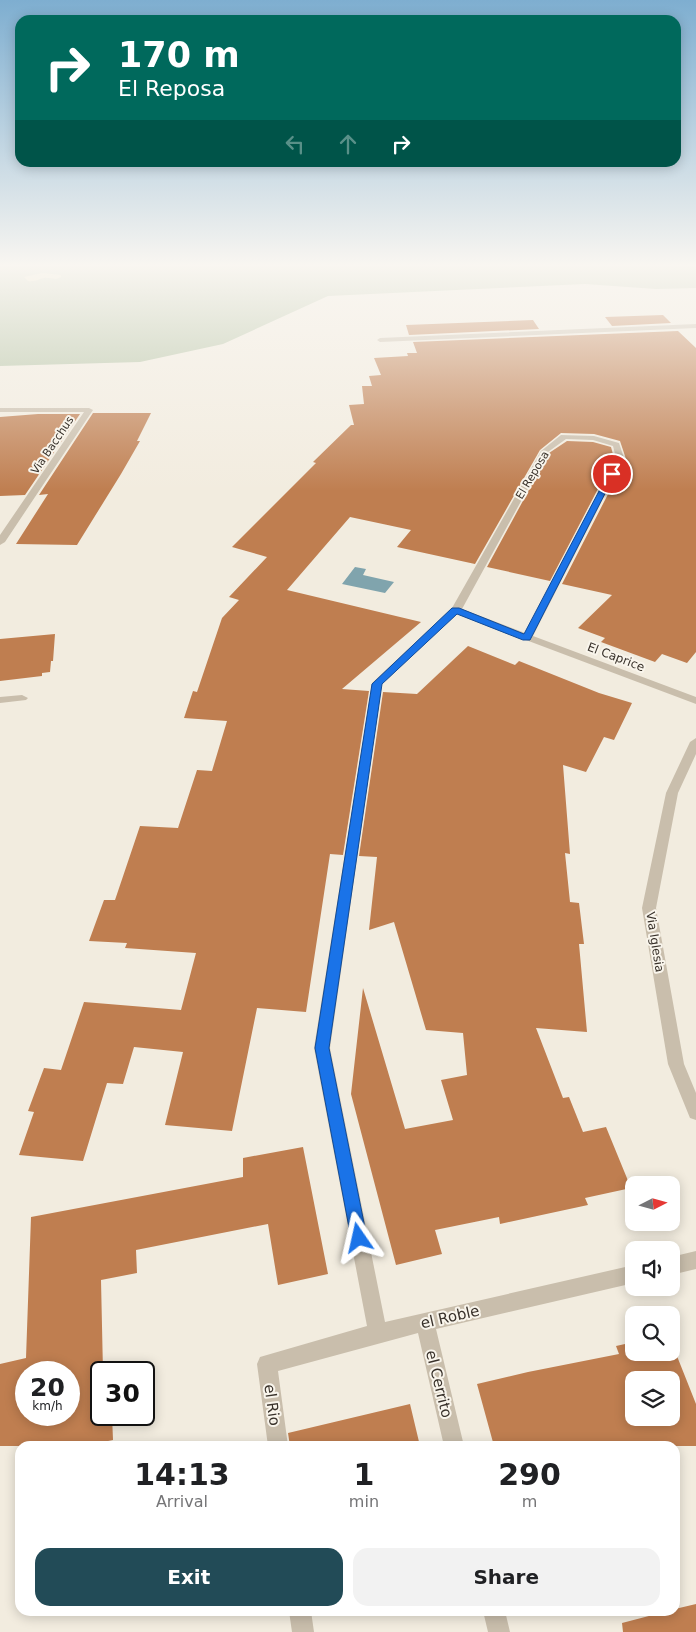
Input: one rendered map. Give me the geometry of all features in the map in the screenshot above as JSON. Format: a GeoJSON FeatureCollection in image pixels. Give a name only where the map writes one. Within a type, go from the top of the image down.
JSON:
{"type":"FeatureCollection","features":[{"type":"Feature","properties":{"kind":"street"},"geometry":{"type":"LineString","coordinates":[[380,340],[399,339]]}},
{"type":"Feature","properties":{"kind":"street","name":"Via Bacchus"},"geometry":{"type":"LineString","coordinates":[[0,410],[89,410],[0,542]]}},
{"type":"Feature","properties":{"kind":"street","name":"El Reposa"},"geometry":{"type":"LineString","coordinates":[[378,1333],[322,1048],[377,684],[456,610],[545,451],[564,437],[594,438],[616,445],[620,458],[526,638]]}},
{"type":"Feature","properties":{"kind":"street"},"geometry":{"type":"LineString","coordinates":[[456,610],[526,638]]}},
{"type":"Feature","properties":{"kind":"street","name":"El Caprice"},"geometry":{"type":"LineString","coordinates":[[526,638],[696,701]]}},
{"type":"Feature","properties":{"kind":"street"},"geometry":{"type":"LineString","coordinates":[[0,700],[22,698]]}},
{"type":"Feature","properties":{"kind":"street","name":"Via Iglesia"},"geometry":{"type":"LineString","coordinates":[[696,742],[672,793],[649,908],[676,1064],[696,1113]]}},
{"type":"Feature","properties":{"kind":"street"},"geometry":{"type":"LineString","coordinates":[[680,1264],[696,1260]]}},
{"type":"Feature","properties":{"kind":"street","name":"el Roble"},"geometry":{"type":"LineString","coordinates":[[267,1364],[378,1333],[625,1276]]}},
{"type":"Feature","properties":{"kind":"street","name":"el Cerrito"},"geometry":{"type":"LineString","coordinates":[[425,1322],[453,1441]]}},
{"type":"Feature","properties":{"kind":"street","name":"el Rio"},"geometry":{"type":"LineString","coordinates":[[267,1364],[277,1441]]}},
{"type":"Feature","properties":{"kind":"street"},"geometry":{"type":"LineString","coordinates":[[301,1616],[303,1632]]}},
{"type":"Feature","properties":{"kind":"street"},"geometry":{"type":"LineString","coordinates":[[495,1616],[499,1632]]}},
{"type":"Feature","properties":{"kind":"green space"},"geometry":{"type":"Polygon","coordinates":[[[0,339],[234,339],[223,344],[140,362],[0,366],[0,339]]]}},
{"type":"Feature","properties":{"kind":"water"},"geometry":{"type":"Polygon","coordinates":[[[355,567],[366,569],[363,575],[394,582],[385,593],[342,584],[355,567]]]}},
{"type":"Feature","properties":{"kind":"building"},"geometry":{"type":"Polygon","coordinates":[[[481,339],[687,339],[696,348],[696,652],[687,663],[662,654],[655,662],[601,642],[605,638],[578,628],[612,595],[562,584],[626,459],[620,441],[594,434],[561,433],[540,450],[475,564],[397,547],[411,530],[350,517],[287,590],[421,622],[342,689],[369,691],[343,855],[330,854],[306,1012],[257,1008],[232,1131],[165,1125],[183,1052],[134,1047],[123,1084],[107,1083],[83,1161],[19,1155],[34,1112],[28,1111],[44,1068],[61,1070],[84,1002],[181,1010],[196,953],[125,948],[127,943],[89,941],[104,900],[115,900],[140,826],[178,828],[197,770],[212,771],[227,721],[184,718],[193,691],[197,692],[222,618],[239,600],[229,597],[267,557],[232,547],[316,463],[313,462],[351,425],[354,425],[349,405],[364,404],[362,386],[372,386],[369,376],[381,375],[374,358],[408,356],[407,353],[417,353],[413,342],[481,339]]]}},
{"type":"Feature","properties":{"kind":"building"},"geometry":{"type":"Polygon","coordinates":[[[93,413],[151,413],[137,441],[140,441],[77,545],[16,544],[48,494],[39,495],[93,413]]]}},
{"type":"Feature","properties":{"kind":"building"},"geometry":{"type":"Polygon","coordinates":[[[38,414],[80,414],[25,495],[0,496],[0,417],[38,414]]]}},
{"type":"Feature","properties":{"kind":"building"},"geometry":{"type":"Polygon","coordinates":[[[567,441],[593,442],[611,447],[614,458],[550,581],[487,567],[549,453],[567,441]]]}},
{"type":"Feature","properties":{"kind":"building"},"geometry":{"type":"Polygon","coordinates":[[[55,634],[53,661],[51,661],[50,672],[42,673],[42,676],[0,681],[0,639],[55,634]]]}},
{"type":"Feature","properties":{"kind":"building"},"geometry":{"type":"Polygon","coordinates":[[[468,646],[515,665],[519,661],[599,693],[632,703],[614,740],[604,737],[586,772],[563,765],[570,854],[565,853],[570,902],[579,903],[584,944],[579,944],[587,1032],[536,1028],[563,1098],[569,1097],[583,1132],[606,1127],[626,1176],[625,1189],[585,1198],[588,1205],[500,1224],[499,1217],[435,1230],[442,1254],[396,1265],[351,1094],[363,988],[405,1129],[453,1120],[441,1080],[467,1075],[463,1033],[426,1030],[394,922],[369,930],[377,857],[359,856],[383,692],[417,694],[468,646]]]}},
{"type":"Feature","properties":{"kind":"building"},"geometry":{"type":"Polygon","coordinates":[[[303,1147],[328,1274],[278,1285],[268,1224],[136,1250],[137,1273],[101,1280],[103,1361],[90,1361],[90,1426],[112,1426],[113,1440],[15,1441],[15,1446],[0,1446],[0,1364],[26,1358],[31,1217],[243,1177],[243,1158],[303,1147]]]}},
{"type":"Feature","properties":{"kind":"building"},"geometry":{"type":"Polygon","coordinates":[[[625,1344],[625,1361],[679,1361],[696,1404],[696,1446],[680,1446],[680,1441],[493,1441],[477,1384],[619,1354],[616,1346],[625,1344]]]}},
{"type":"Feature","properties":{"kind":"building"},"geometry":{"type":"Polygon","coordinates":[[[410,1404],[419,1441],[289,1441],[288,1433],[410,1404]]]}},
{"type":"Feature","properties":{"kind":"building"},"geometry":{"type":"Polygon","coordinates":[[[696,1604],[696,1632],[623,1632],[622,1623],[649,1616],[680,1616],[680,1608],[696,1604]]]}},
{"type":"Feature","properties":{"kind":"route"},"geometry":{"type":"LineString","coordinates":[[359,1238],[322,1048],[377,684],[456,610],[526,638],[612,474]]}}]}
